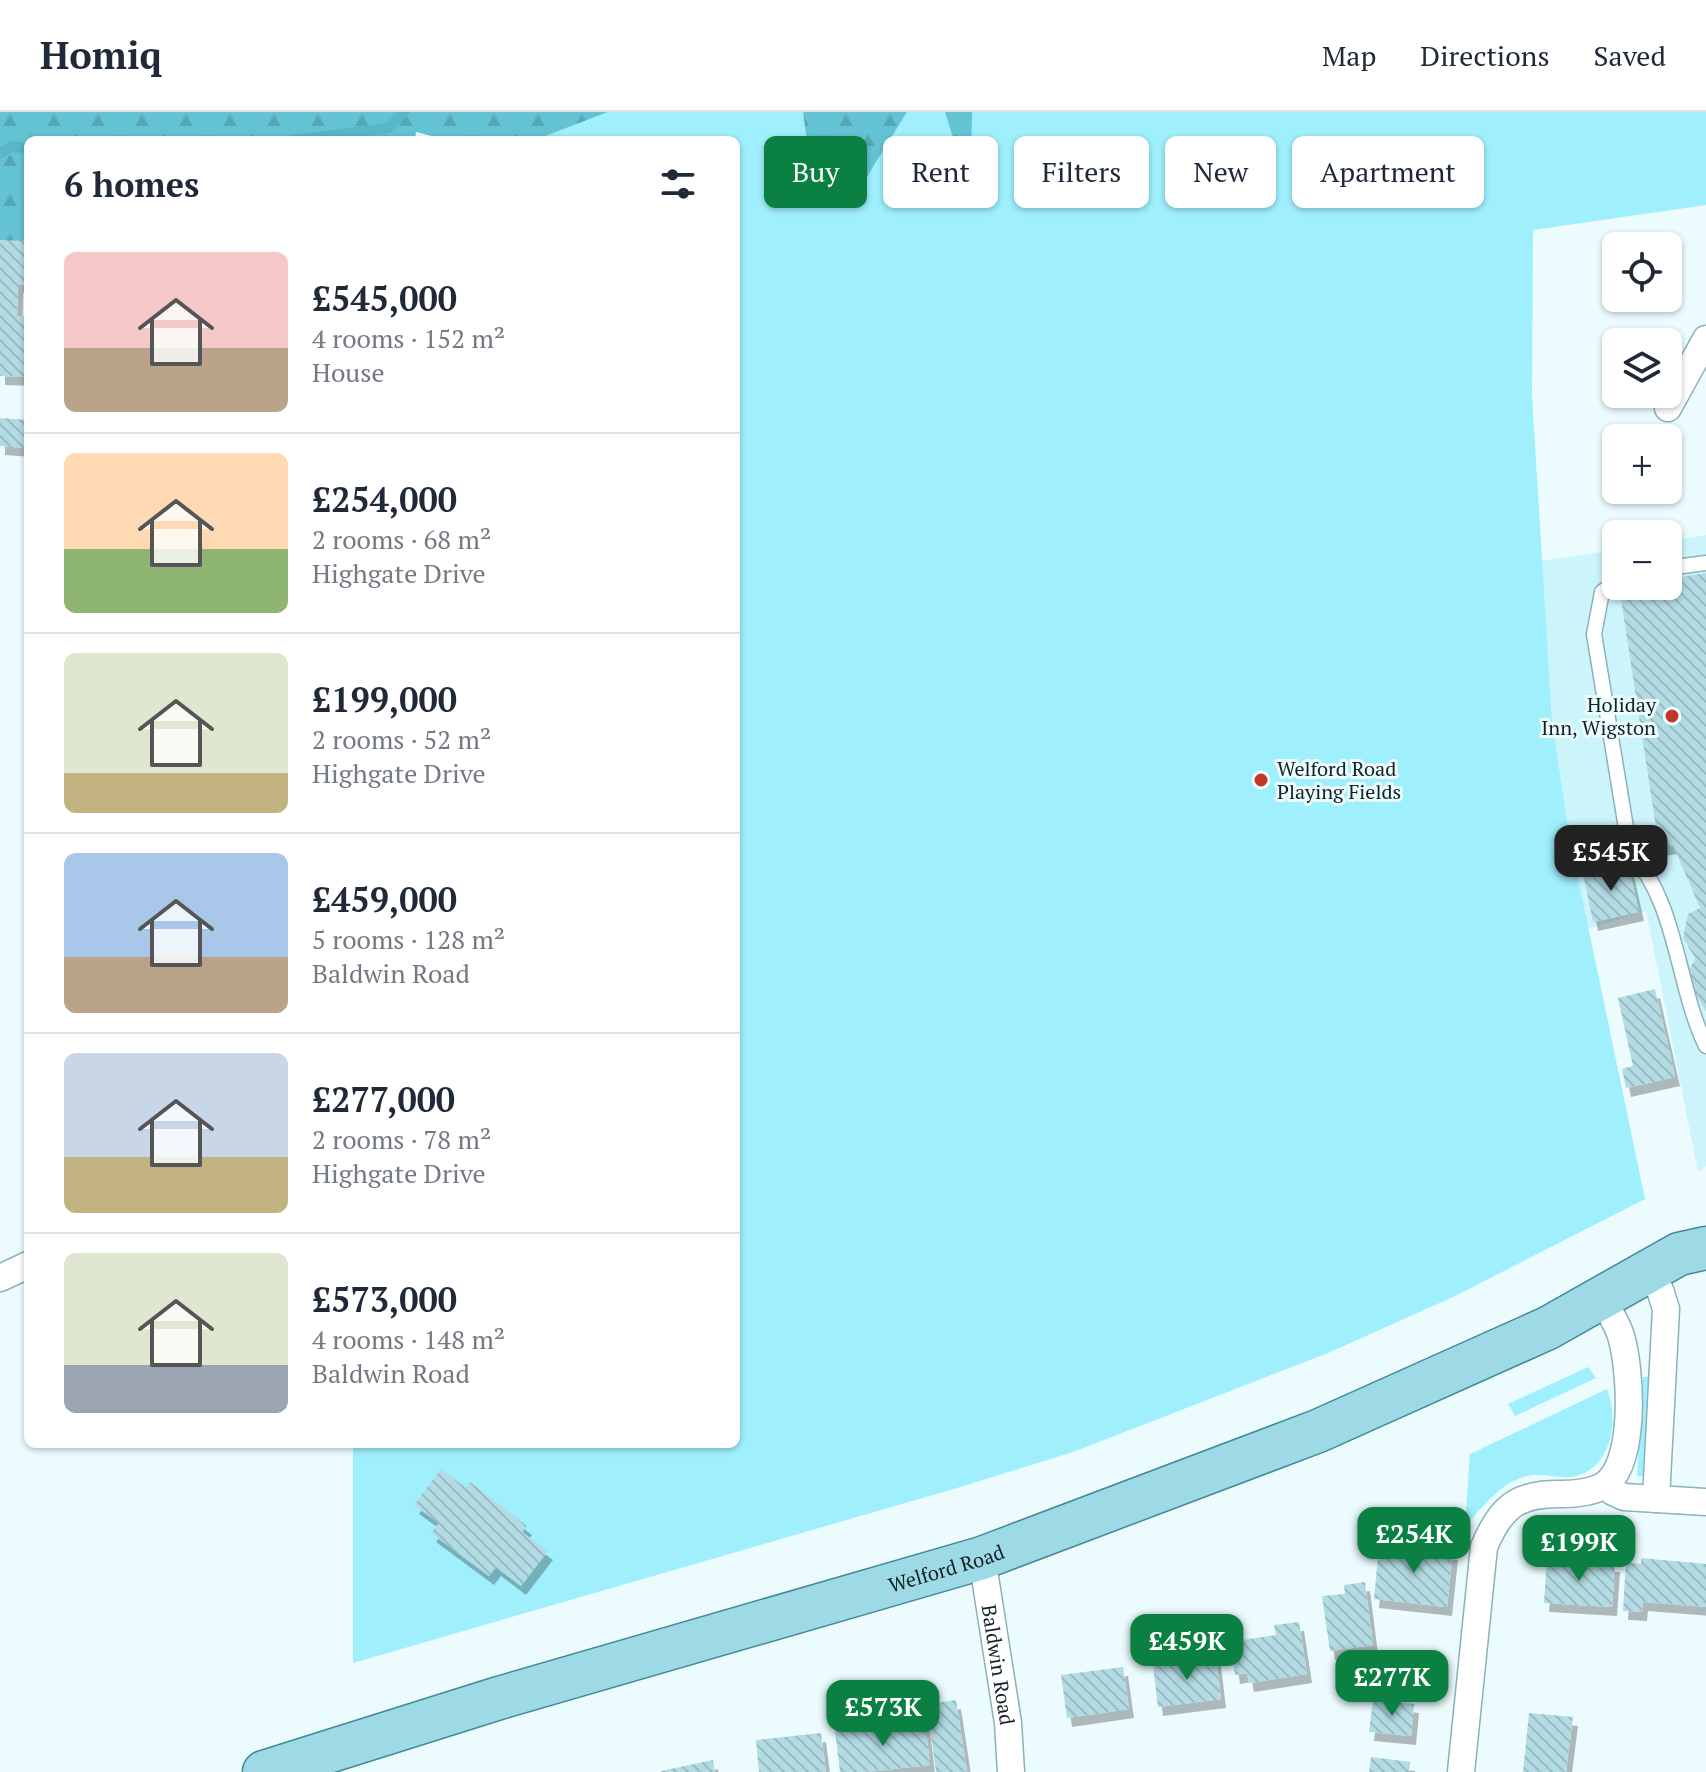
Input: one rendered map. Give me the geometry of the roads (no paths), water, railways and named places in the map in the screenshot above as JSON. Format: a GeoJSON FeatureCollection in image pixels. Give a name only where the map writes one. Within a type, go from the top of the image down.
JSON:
{"type":"FeatureCollection","features":[{"type":"Feature","properties":{"kind":"main road"},"geometry":{"type":"LineString","coordinates":[[1678,1258],[1706,1218]]}},
{"type":"Feature","properties":{"kind":"main road","name":"Welford Road"},"geometry":{"type":"LineString","coordinates":[[264,1772],[312,1765],[499,1698],[982,1558],[1318,1431],[1548,1328],[1678,1258]]}},
{"type":"Feature","properties":{"kind":"street"},"geometry":{"type":"LineString","coordinates":[[1682,383],[1706,339]]}},
{"type":"Feature","properties":{"kind":"street"},"geometry":{"type":"LineString","coordinates":[[1646,1499],[1666,1309],[1660,1290],[1678,1258]]}},
{"type":"Feature","properties":{"kind":"street"},"geometry":{"type":"LineString","coordinates":[[0,1278],[24,1267]]}},
{"type":"Feature","properties":{"kind":"street"},"geometry":{"type":"LineString","coordinates":[[1461,1772],[1484,1547],[1494,1524],[1509,1506],[1528,1496],[1574,1494],[1606,1484],[1617,1473],[1625,1453],[1629,1374],[1620,1334],[1602,1298]]}},
{"type":"Feature","properties":{"kind":"street"},"geometry":{"type":"LineString","coordinates":[[1606,1484],[1613,1492],[1646,1499],[1706,1502]]}},
{"type":"Feature","properties":{"kind":"street","name":"Baldwin Road"},"geometry":{"type":"LineString","coordinates":[[982,1558],[1008,1723],[1011,1772]]}},
{"type":"Feature","properties":{"kind":"lane"},"geometry":{"type":"LineString","coordinates":[[1682,566],[1706,563]]}},
{"type":"Feature","properties":{"kind":"lane"},"geometry":{"type":"LineString","coordinates":[[1602,592],[1594,634],[1630,852],[1644,867],[1662,904],[1696,1025],[1706,1046]]}},
{"type":"Feature","properties":{"kind":"waterway"},"geometry":{"type":"LineString","coordinates":[[324,136],[388,128],[404,112]]}},
{"type":"Feature","properties":{"kind":"waterway"},"geometry":{"type":"LineString","coordinates":[[0,153],[13,146],[24,148]]}},
{"type":"Feature","properties":{"kind":"place","name":"Holiday Inn, Wigston"},"geometry":{"type":"Point","coordinates":[1672,716]}},
{"type":"Feature","properties":{"kind":"place","name":"Welford Road Playing Fields"},"geometry":{"type":"Point","coordinates":[1261,780]}}]}
